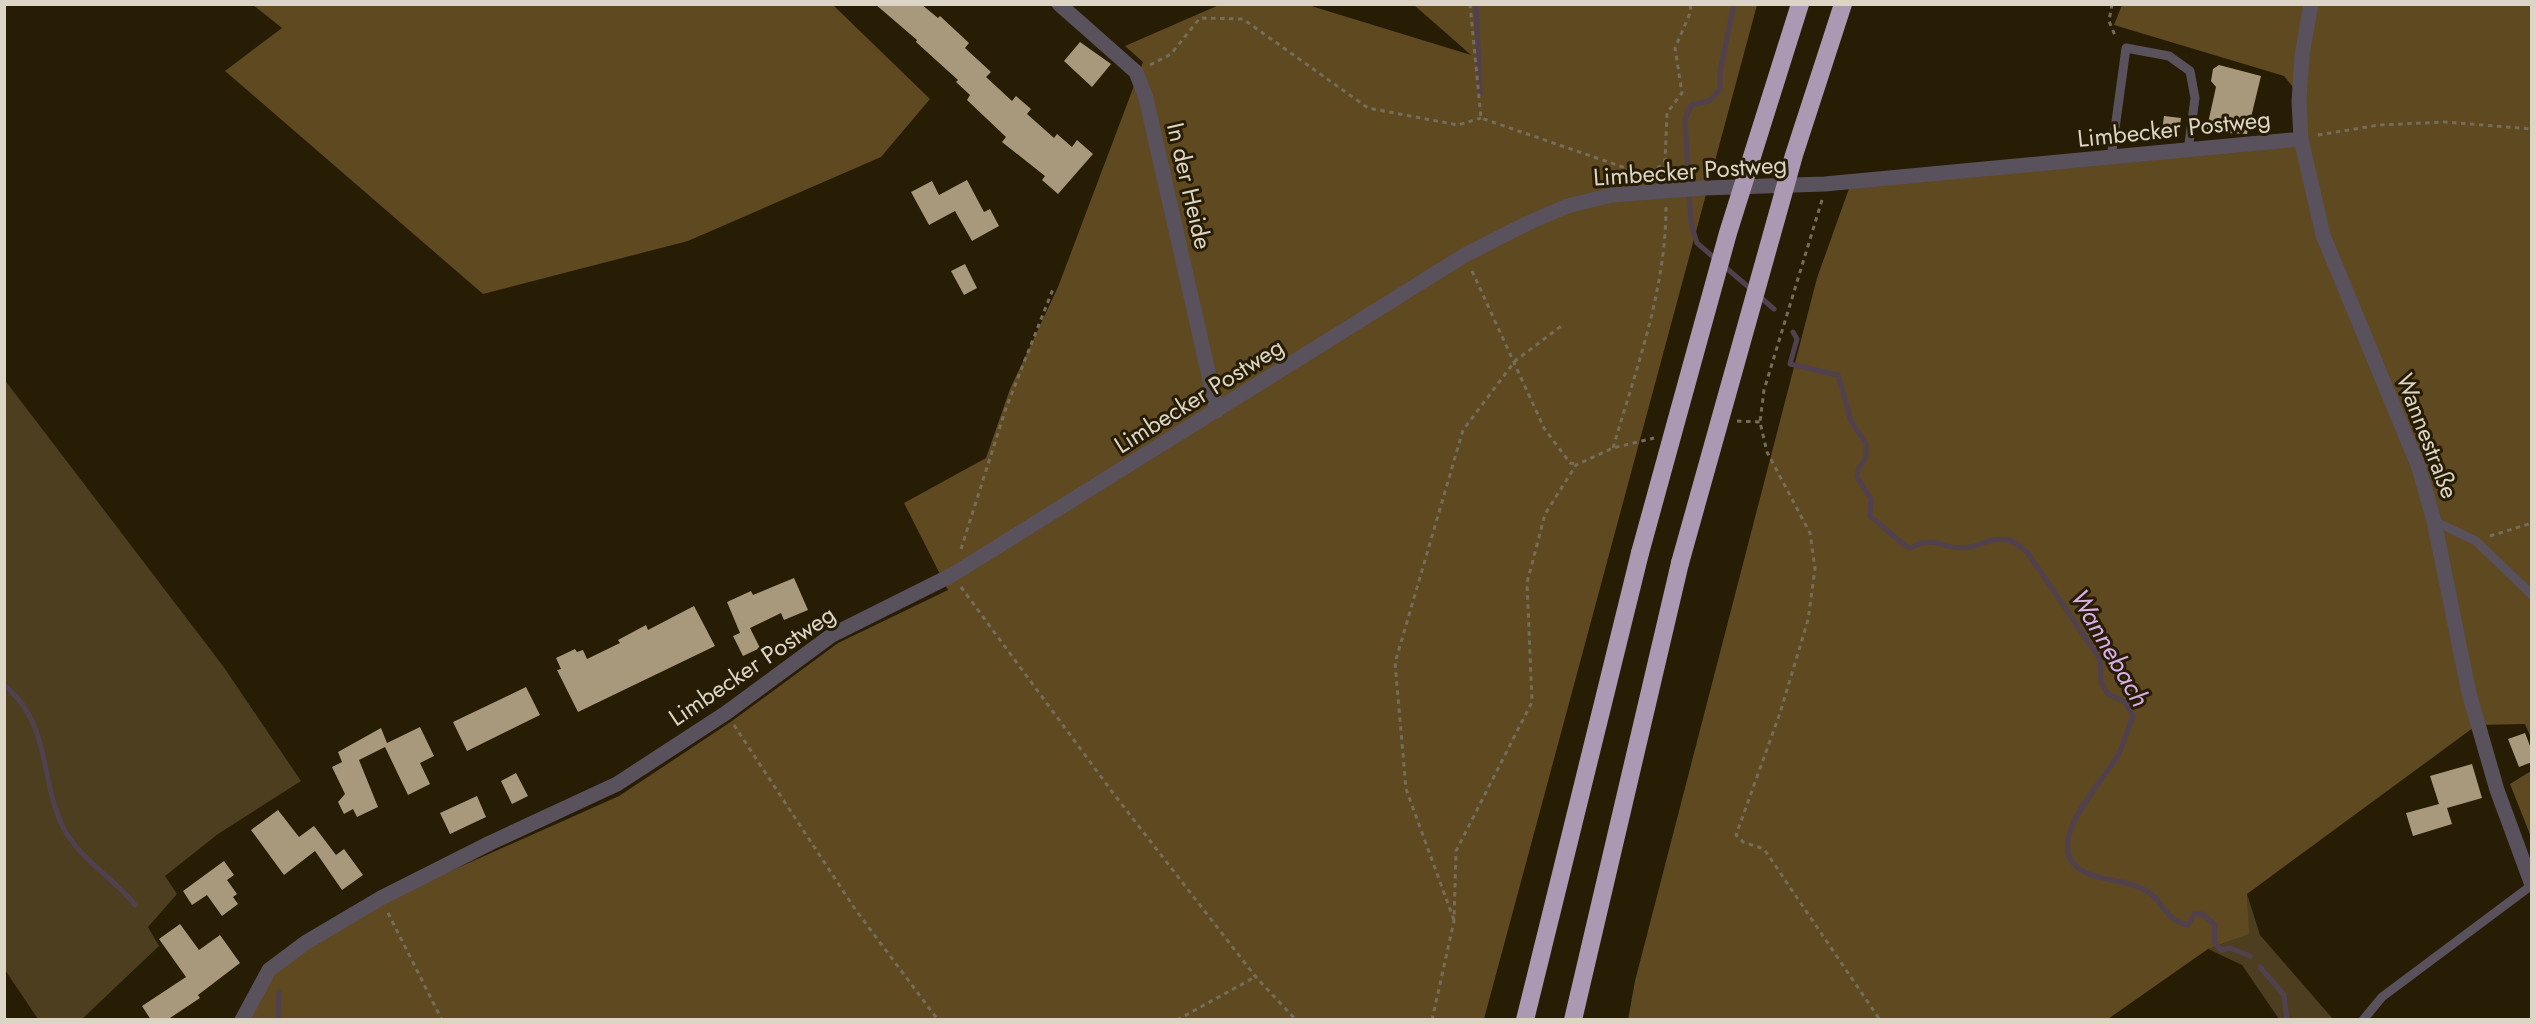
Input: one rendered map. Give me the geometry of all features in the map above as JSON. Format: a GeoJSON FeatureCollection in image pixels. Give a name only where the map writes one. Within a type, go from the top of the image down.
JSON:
{"type":"FeatureCollection","features":[{"type":"Feature","properties":{"kind":"highway"},"geometry":{"type":"LineString","coordinates":[[1525,1020],[1640,553],[1728,232],[1800,4]]}},
{"type":"Feature","properties":{"kind":"highway"},"geometry":{"type":"LineString","coordinates":[[1573,1020],[1680,563],[1794,155],[1843,4]]}},
{"type":"Feature","properties":{"kind":"street","name":"In der Heide"},"geometry":{"type":"LineString","coordinates":[[1059,4],[1136,72],[1146,98],[1217,411]]}},
{"type":"Feature","properties":{"kind":"street","name":"Wannestraße"},"geometry":{"type":"LineString","coordinates":[[2311,4],[2302,55],[2299,100],[2301,139],[2323,235],[2419,468],[2434,521],[2472,704],[2497,790],[2532,885]]}},
{"type":"Feature","properties":{"kind":"street","name":"Limbecker Postweg"},"geometry":{"type":"LineString","coordinates":[[242,1020],[269,970],[305,943],[381,898],[490,843],[617,784],[726,713],[832,635],[952,575],[1465,255],[1567,206],[1612,195],[1704,188],[1825,184],[2301,139]]}},
{"type":"Feature","properties":{"kind":"lane"},"geometry":{"type":"LineString","coordinates":[[2111,158],[2126,48],[2169,56],[2190,71],[2195,98],[2188,151]]}},
{"type":"Feature","properties":{"kind":"lane"},"geometry":{"type":"LineString","coordinates":[[2434,521],[2476,541],[2532,595]]}},
{"type":"Feature","properties":{"kind":"lane"},"geometry":{"type":"LineString","coordinates":[[2363,1020],[2382,997],[2532,885]]}},
{"type":"Feature","properties":{"kind":"path"},"geometry":{"type":"LineString","coordinates":[[1470,4],[1480,118]]}},
{"type":"Feature","properties":{"kind":"path"},"geometry":{"type":"LineString","coordinates":[[1650,176],[1665,161],[1667,113],[1682,93],[1675,48],[1690,11],[1690,4]]}},
{"type":"Feature","properties":{"kind":"path"},"geometry":{"type":"LineString","coordinates":[[2112,4],[2109,21],[2113,36],[2126,48]]}},
{"type":"Feature","properties":{"kind":"path"},"geometry":{"type":"LineString","coordinates":[[1136,72],[1171,54],[1200,18],[1243,19],[1368,108],[1458,125],[1480,118],[1650,176],[1669,190],[1664,255],[1647,330],[1613,448]]}},
{"type":"Feature","properties":{"kind":"path"},"geometry":{"type":"LineString","coordinates":[[2301,139],[2379,124],[2445,122],[2532,129]]}},
{"type":"Feature","properties":{"kind":"path"},"geometry":{"type":"LineString","coordinates":[[1825,184],[1818,221],[1764,390],[1760,422],[1767,452],[1810,532],[1815,569],[1808,620],[1780,713],[1736,836],[1743,842],[1764,849],[1880,1020]]}},
{"type":"Feature","properties":{"kind":"path"},"geometry":{"type":"LineString","coordinates":[[1465,255],[1544,428],[1570,463],[1576,465]]}},
{"type":"Feature","properties":{"kind":"path"},"geometry":{"type":"LineString","coordinates":[[1053,290],[1006,408],[952,575],[1113,793],[1255,976],[1296,1020]]}},
{"type":"Feature","properties":{"kind":"path"},"geometry":{"type":"LineString","coordinates":[[1454,921],[1406,789],[1395,663],[1463,430],[1515,361],[1564,324]]}},
{"type":"Feature","properties":{"kind":"path"},"geometry":{"type":"LineString","coordinates":[[1728,421],[1760,422]]}},
{"type":"Feature","properties":{"kind":"path"},"geometry":{"type":"LineString","coordinates":[[1432,1020],[1454,921],[1456,851],[1532,702],[1527,583],[1545,514],[1576,465],[1613,448],[1659,437]]}},
{"type":"Feature","properties":{"kind":"path"},"geometry":{"type":"LineString","coordinates":[[2476,541],[2532,523]]}},
{"type":"Feature","properties":{"kind":"path"},"geometry":{"type":"LineString","coordinates":[[726,713],[855,909],[938,1020]]}},
{"type":"Feature","properties":{"kind":"path"},"geometry":{"type":"LineString","coordinates":[[381,898],[442,1020]]}},
{"type":"Feature","properties":{"kind":"path"},"geometry":{"type":"LineString","coordinates":[[1178,1020],[1255,976]]}},
{"type":"Feature","properties":{"kind":"shaded area"},"geometry":{"type":"Polygon","coordinates":[[[832,4],[930,99],[881,157],[688,241],[483,294],[225,71],[282,28],[253,5],[832,4]]]}},
{"type":"Feature","properties":{"kind":"shaded area"},"geometry":{"type":"Polygon","coordinates":[[[1219,5],[1308,5],[1471,55],[1414,5],[1757,5],[1484,1019],[249,1020],[273,970],[381,902],[619,796],[732,721],[838,643],[948,590],[904,503],[986,458],[1010,389],[1058,287],[1143,62],[1125,46],[1219,5]]]}},
{"type":"Feature","properties":{"kind":"shaded area"},"geometry":{"type":"Polygon","coordinates":[[[2122,5],[2531,5],[2531,738],[2525,724],[2477,725],[2247,894],[2249,934],[2208,949],[2108,1019],[1628,1020],[1635,981],[1817,278],[1851,183],[2301,139],[2302,98],[2284,76],[2114,25],[2122,5]]]}},
{"type":"Feature","properties":{"kind":"shaded area"},"geometry":{"type":"Polygon","coordinates":[[[4,379],[223,666],[301,781],[218,834],[165,876],[177,894],[148,927],[159,946],[82,1019],[38,1019],[5,970],[4,379]]]}},
{"type":"Feature","properties":{"kind":"shaded area"},"geometry":{"type":"Polygon","coordinates":[[[2531,771],[2531,837],[2510,784],[2531,771]]]}},
{"type":"Feature","properties":{"kind":"shaded area"},"geometry":{"type":"Polygon","coordinates":[[[2247,894],[2260,935],[2333,1019],[2279,1019],[2242,965],[2208,949],[2248,934],[2247,894]]]}},
{"type":"Feature","properties":{"kind":"building"},"geometry":{"type":"Polygon","coordinates":[[[875,4],[921,4],[938,18],[940,16],[969,43],[965,48],[991,72],[986,77],[1012,101],[1016,96],[1031,109],[1027,114],[1054,138],[1057,134],[1072,147],[1077,140],[1093,154],[1058,194],[1042,180],[1045,176],[1002,142],[1006,137],[967,100],[970,95],[956,82],[958,80],[916,42],[917,40],[875,4]]]}},
{"type":"Feature","properties":{"kind":"building"},"geometry":{"type":"Polygon","coordinates":[[[1080,42],[1111,64],[1092,87],[1064,61],[1080,42]]]}},
{"type":"Feature","properties":{"kind":"building"},"geometry":{"type":"Polygon","coordinates":[[[2219,65],[2261,76],[2247,134],[2206,132],[2216,87],[2211,81],[2213,69],[2219,65]]]}},
{"type":"Feature","properties":{"kind":"building"},"geometry":{"type":"Polygon","coordinates":[[[2164,116],[2181,118],[2179,133],[2162,131],[2164,116]]]}},
{"type":"Feature","properties":{"kind":"building"},"geometry":{"type":"Polygon","coordinates":[[[967,180],[984,212],[990,209],[999,226],[972,241],[955,211],[929,225],[911,192],[932,181],[939,195],[967,180]]]}},
{"type":"Feature","properties":{"kind":"building"},"geometry":{"type":"Polygon","coordinates":[[[965,264],[977,288],[964,295],[951,271],[965,264]]]}},
{"type":"Feature","properties":{"kind":"building"},"geometry":{"type":"Polygon","coordinates":[[[794,578],[808,610],[784,620],[781,613],[750,628],[760,648],[743,656],[733,636],[740,633],[727,602],[751,591],[753,595],[794,578]]]}},
{"type":"Feature","properties":{"kind":"building"},"geometry":{"type":"Polygon","coordinates":[[[694,606],[715,646],[578,712],[557,670],[561,669],[556,658],[575,649],[577,652],[583,650],[587,659],[620,643],[618,640],[646,625],[648,630],[694,606]]]}},
{"type":"Feature","properties":{"kind":"building"},"geometry":{"type":"Polygon","coordinates":[[[526,687],[540,715],[467,751],[453,722],[526,687]]]}},
{"type":"Feature","properties":{"kind":"building"},"geometry":{"type":"Polygon","coordinates":[[[420,727],[434,756],[420,763],[430,784],[408,795],[385,747],[359,760],[378,807],[357,817],[353,809],[344,814],[338,802],[345,794],[332,767],[342,762],[338,752],[381,728],[387,743],[420,727]]]}},
{"type":"Feature","properties":{"kind":"building"},"geometry":{"type":"Polygon","coordinates":[[[2525,733],[2532,751],[2532,762],[2519,767],[2508,739],[2525,733]]]}},
{"type":"Feature","properties":{"kind":"building"},"geometry":{"type":"Polygon","coordinates":[[[2472,764],[2482,798],[2447,808],[2452,824],[2413,836],[2406,813],[2439,804],[2430,776],[2472,764]]]}},
{"type":"Feature","properties":{"kind":"building"},"geometry":{"type":"Polygon","coordinates":[[[516,773],[528,796],[512,804],[501,781],[516,773]]]}},
{"type":"Feature","properties":{"kind":"building"},"geometry":{"type":"Polygon","coordinates":[[[477,796],[486,817],[450,834],[440,813],[477,796]]]}},
{"type":"Feature","properties":{"kind":"building"},"geometry":{"type":"Polygon","coordinates":[[[278,810],[299,837],[314,826],[336,855],[344,849],[363,875],[342,890],[315,851],[284,875],[251,830],[278,810]]]}},
{"type":"Feature","properties":{"kind":"building"},"geometry":{"type":"Polygon","coordinates":[[[224,861],[234,875],[227,880],[237,894],[233,897],[238,904],[222,916],[207,895],[192,905],[183,891],[224,861]]]}},
{"type":"Feature","properties":{"kind":"building"},"geometry":{"type":"Polygon","coordinates":[[[180,924],[199,950],[220,935],[240,963],[198,995],[200,998],[167,1020],[151,1020],[142,1006],[186,977],[159,939],[180,924]]]}},
{"type":"Feature","properties":{"kind":"waterway"},"geometry":{"type":"LineString","coordinates":[[1476,4],[1480,94]]}},
{"type":"Feature","properties":{"kind":"waterway","name":"Wannebach"},"geometry":{"type":"LineString","coordinates":[[1734,4],[1720,72],[1720,90],[1709,101],[1691,105],[1685,120],[1691,223],[1697,243],[1752,290]]}},
{"type":"Feature","properties":{"kind":"waterway","name":"Wannebach"},"geometry":{"type":"LineString","coordinates":[[1759,296],[1774,309]]}},
{"type":"Feature","properties":{"kind":"waterway","name":"Wannebach"},"geometry":{"type":"LineString","coordinates":[[1793,332],[1797,339],[1790,364],[1838,375],[1851,421],[1866,444],[1866,457],[1858,470],[1857,477],[1871,499],[1870,516],[1901,543],[1911,548],[1927,542],[1961,548],[1997,539],[2018,545],[2027,552],[2100,659],[2101,682],[2108,694],[2125,702],[2133,716],[2118,755],[2089,796],[2071,829],[2068,845],[2070,859],[2088,874],[2128,883],[2150,893],[2168,914],[2179,922],[2188,925],[2194,914],[2202,914],[2215,925],[2214,942],[2221,950],[2230,948],[2250,956]]}},
{"type":"Feature","properties":{"kind":"waterway"},"geometry":{"type":"LineString","coordinates":[[4,685],[19,700],[30,717],[37,734],[50,790],[63,827],[87,859],[135,905]]}},
{"type":"Feature","properties":{"kind":"waterway","name":"Wannebach"},"geometry":{"type":"LineString","coordinates":[[2260,967],[2284,995],[2287,1020]]}},
{"type":"Feature","properties":{"kind":"waterway"},"geometry":{"type":"LineString","coordinates":[[278,1020],[279,992]]}}]}
